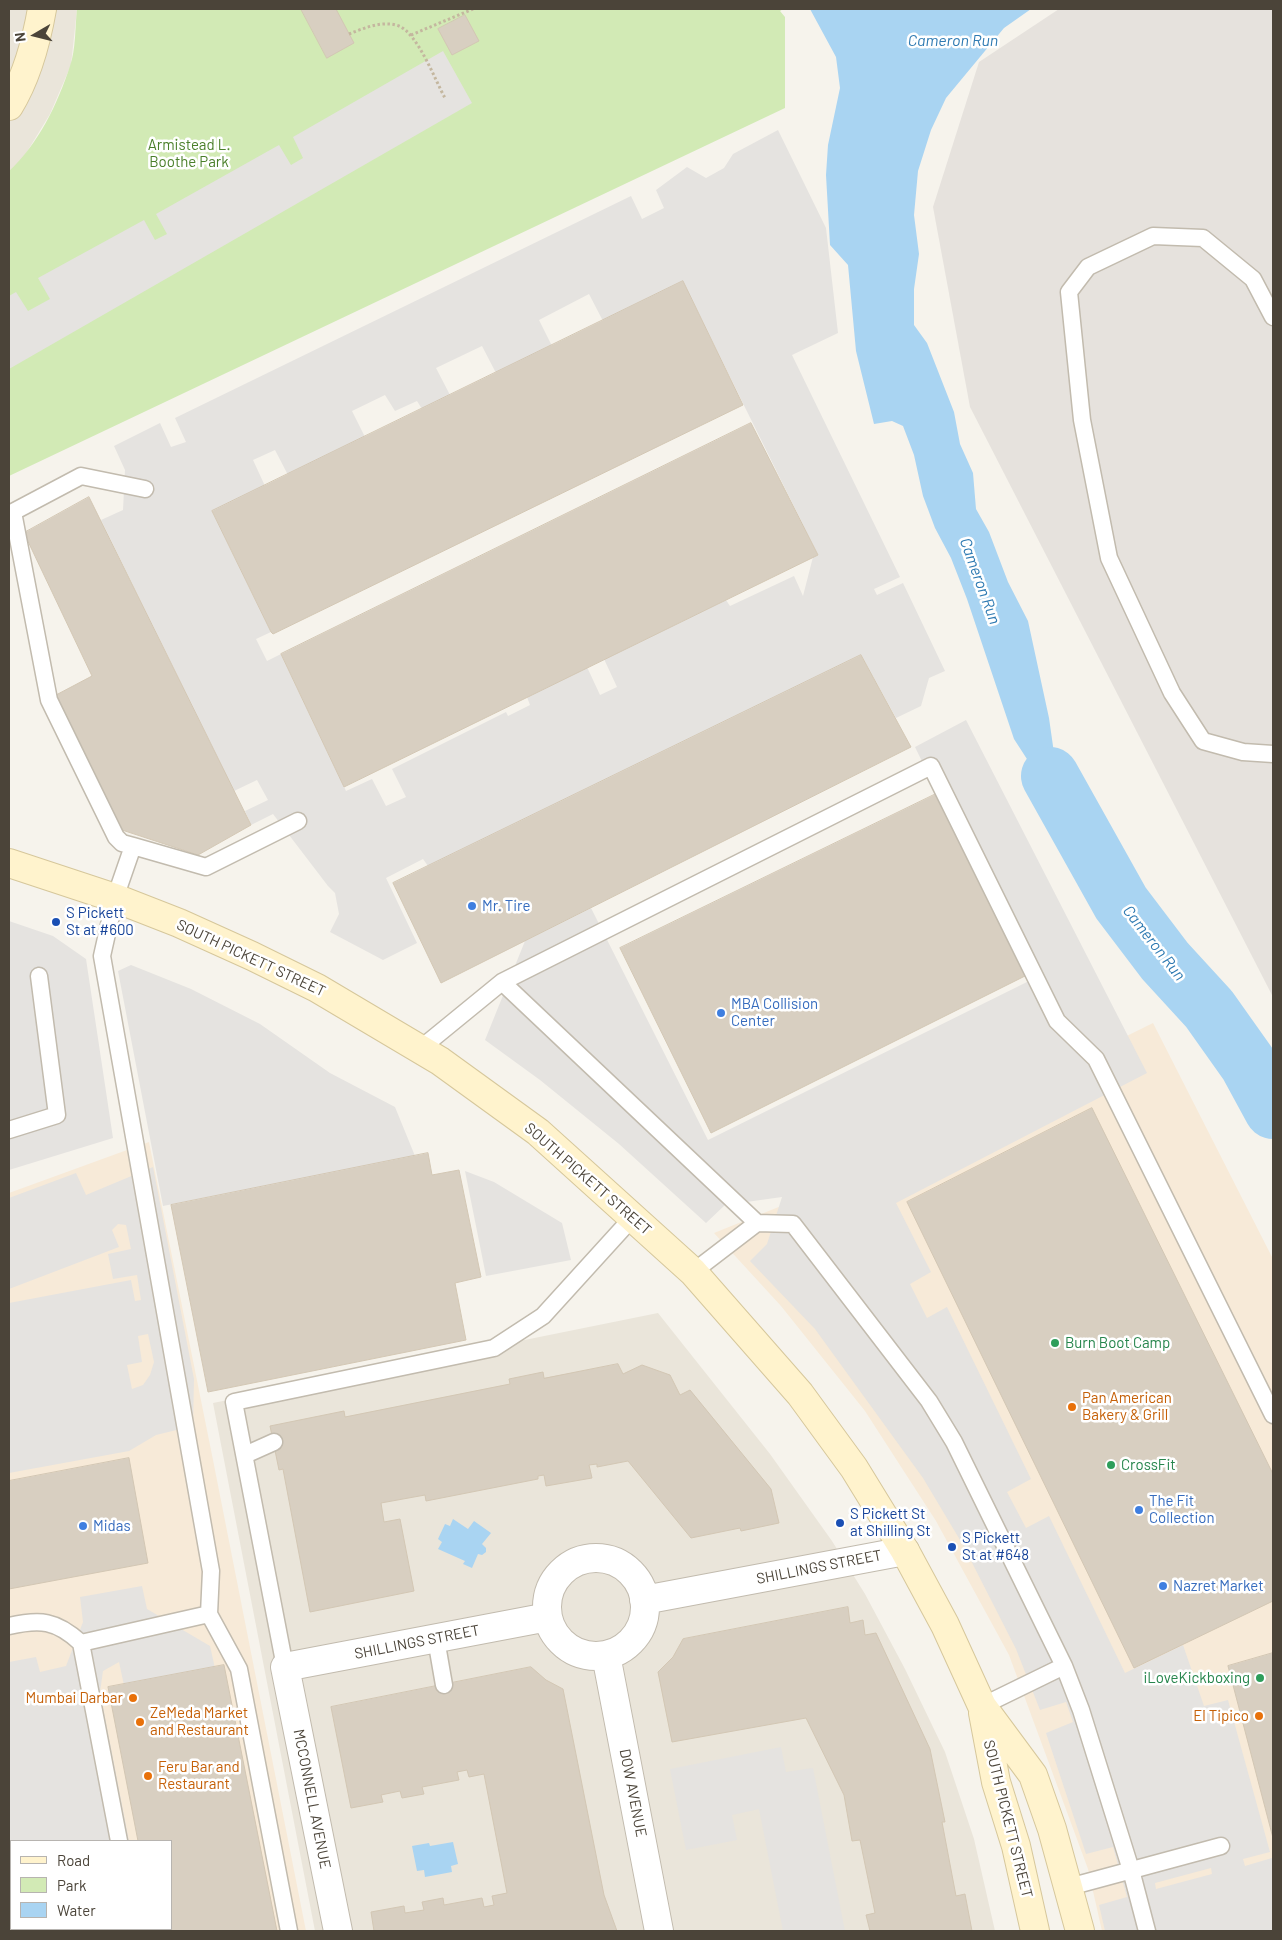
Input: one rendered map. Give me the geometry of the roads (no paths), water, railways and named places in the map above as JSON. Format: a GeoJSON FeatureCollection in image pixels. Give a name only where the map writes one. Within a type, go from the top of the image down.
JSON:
{"type":"FeatureCollection","features":[{"type":"Feature","properties":{"kind":"main road"},"geometry":{"type":"LineString","coordinates":[[9,106],[19,90],[31,57],[42,9]]}},
{"type":"Feature","properties":{"kind":"main road","name":"SOUTH PICKETT STREET"},"geometry":{"type":"LineString","coordinates":[[9,864],[115,898],[179,923],[317,988],[420,1049],[538,1132],[693,1272],[800,1394],[854,1468],[905,1551],[945,1625],[982,1706],[1033,1775],[1069,1887],[1080,1931]]}},
{"type":"Feature","properties":{"kind":"main road","name":"SOUTH PICKETT STREET"},"geometry":{"type":"LineString","coordinates":[[982,1706],[996,1782],[1016,1846],[1035,1931]]}},
{"type":"Feature","properties":{"kind":"street","name":"SHILLINGS STREET"},"geometry":{"type":"LineString","coordinates":[[644,1600],[905,1551]]}},
{"type":"Feature","properties":{"kind":"street"},"geometry":{"type":"LineString","coordinates":[[588,1560],[609,1560],[624,1567],[640,1586],[644,1600],[644,1616],[637,1635],[626,1647],[606,1655],[586,1656],[572,1650],[558,1638],[548,1617],[550,1593],[556,1580],[568,1567],[588,1560]]}},
{"type":"Feature","properties":{"kind":"street","name":"SHILLINGS STREET"},"geometry":{"type":"LineString","coordinates":[[285,1667],[548,1617]]}},
{"type":"Feature","properties":{"kind":"street","name":"DOW AVENUE"},"geometry":{"type":"LineString","coordinates":[[606,1655],[659,1931]]}},
{"type":"Feature","properties":{"kind":"street","name":"MCCONNELL AVENUE"},"geometry":{"type":"LineString","coordinates":[[285,1667],[338,1931]]}},
{"type":"Feature","properties":{"kind":"lane"},"geometry":{"type":"LineString","coordinates":[[1273,317],[1253,279],[1203,238],[1153,236],[1088,267],[1069,292],[1082,420],[1109,558],[1172,694],[1203,741],[1243,752],[1273,754]]}},
{"type":"Feature","properties":{"kind":"lane"},"geometry":{"type":"LineString","coordinates":[[145,489],[81,476],[13,512],[49,700],[116,836],[122,843],[206,867],[298,821]]}},
{"type":"Feature","properties":{"kind":"lane"},"geometry":{"type":"LineString","coordinates":[[420,1049],[502,982],[932,766],[1057,1021],[1096,1059],[1273,1415]]}},
{"type":"Feature","properties":{"kind":"lane"},"geometry":{"type":"LineString","coordinates":[[132,846],[115,898],[102,956],[210,1571],[209,1614],[239,1669],[289,1931]]}},
{"type":"Feature","properties":{"kind":"lane"},"geometry":{"type":"LineString","coordinates":[[9,1130],[57,1115],[39,976]]}},
{"type":"Feature","properties":{"kind":"lane"},"geometry":{"type":"LineString","coordinates":[[502,982],[757,1223]]}},
{"type":"Feature","properties":{"kind":"lane"},"geometry":{"type":"LineString","coordinates":[[285,1667],[234,1402],[494,1348],[543,1316],[633,1217]]}},
{"type":"Feature","properties":{"kind":"lane"},"geometry":{"type":"LineString","coordinates":[[693,1272],[757,1223],[793,1224],[929,1401],[954,1442],[1064,1666],[1081,1710],[1131,1870],[1147,1931]]}},
{"type":"Feature","properties":{"kind":"lane"},"geometry":{"type":"LineString","coordinates":[[245,1454],[274,1442]]}},
{"type":"Feature","properties":{"kind":"lane"},"geometry":{"type":"LineString","coordinates":[[81,1643],[209,1614]]}},
{"type":"Feature","properties":{"kind":"lane"},"geometry":{"type":"LineString","coordinates":[[9,1626],[32,1621],[55,1624],[67,1630],[81,1643],[119,1840]]}},
{"type":"Feature","properties":{"kind":"lane"},"geometry":{"type":"LineString","coordinates":[[436,1639],[444,1685]]}},
{"type":"Feature","properties":{"kind":"lane"},"geometry":{"type":"LineString","coordinates":[[982,1706],[1064,1666]]}},
{"type":"Feature","properties":{"kind":"lane"},"geometry":{"type":"LineString","coordinates":[[1069,1887],[1220,1846]]}},
{"type":"Feature","properties":{"kind":"water"},"geometry":{"type":"Polygon","coordinates":[[[810,9],[1031,9],[1004,28],[946,98],[931,130],[918,171],[914,215],[919,254],[914,289],[914,325],[927,343],[954,412],[960,444],[973,473],[976,509],[989,532],[1008,582],[1028,621],[1049,718],[1054,753],[1060,774],[1074,798],[1090,844],[1058,807],[1014,739],[967,599],[951,558],[935,528],[923,496],[914,455],[903,426],[892,421],[874,424],[856,351],[848,265],[830,245],[826,175],[828,145],[840,88],[836,57],[810,9]]]}},
{"type":"Feature","properties":{"kind":"water"},"geometry":{"type":"Polygon","coordinates":[[[453,1519],[468,1529],[474,1521],[491,1533],[482,1544],[486,1548],[486,1552],[482,1555],[478,1554],[472,1568],[463,1564],[465,1561],[438,1549],[442,1542],[438,1539],[445,1524],[450,1526],[453,1519]]]}},
{"type":"Feature","properties":{"kind":"water"},"geometry":{"type":"Polygon","coordinates":[[[453,1842],[458,1864],[451,1866],[452,1872],[425,1877],[424,1870],[417,1871],[412,1846],[429,1843],[430,1846],[453,1842]]]}},
{"type":"Feature","properties":{"kind":"waterway","name":"Cameron Run"},"geometry":{"type":"LineString","coordinates":[[1050,776],[1121,903],[1165,961],[1209,1009],[1248,1064],[1273,1110]]}},
{"type":"Feature","properties":{"kind":"place","name":"Mr. Tire"},"geometry":{"type":"Point","coordinates":[472,906]}},
{"type":"Feature","properties":{"kind":"place","name":"S Pickett St at #600"},"geometry":{"type":"Point","coordinates":[56,922]}},
{"type":"Feature","properties":{"kind":"place","name":"MBA Collision Center"},"geometry":{"type":"Point","coordinates":[721,1013]}},
{"type":"Feature","properties":{"kind":"place","name":"Burn Boot Camp"},"geometry":{"type":"Point","coordinates":[1055,1343]}},
{"type":"Feature","properties":{"kind":"place","name":"Pan American Bakery & Grill"},"geometry":{"type":"Point","coordinates":[1072,1407]}},
{"type":"Feature","properties":{"kind":"place","name":"CrossFit"},"geometry":{"type":"Point","coordinates":[1111,1465]}},
{"type":"Feature","properties":{"kind":"place","name":"The Fit Collection"},"geometry":{"type":"Point","coordinates":[1139,1510]}},
{"type":"Feature","properties":{"kind":"place","name":"S Pickett St at Shilling St"},"geometry":{"type":"Point","coordinates":[840,1523]}},
{"type":"Feature","properties":{"kind":"place","name":"Midas"},"geometry":{"type":"Point","coordinates":[83,1526]}},
{"type":"Feature","properties":{"kind":"place","name":"S Pickett St at #648"},"geometry":{"type":"Point","coordinates":[952,1547]}},
{"type":"Feature","properties":{"kind":"place","name":"Nazret Market"},"geometry":{"type":"Point","coordinates":[1163,1586]}},
{"type":"Feature","properties":{"kind":"place","name":"iLoveKickboxing"},"geometry":{"type":"Point","coordinates":[1260,1678]}},
{"type":"Feature","properties":{"kind":"place","name":"Mumbai Darbar"},"geometry":{"type":"Point","coordinates":[133,1698]}},
{"type":"Feature","properties":{"kind":"place","name":"El Tipico"},"geometry":{"type":"Point","coordinates":[1259,1716]}},
{"type":"Feature","properties":{"kind":"place","name":"ZeMeda Market and Restaurant"},"geometry":{"type":"Point","coordinates":[140,1722]}},
{"type":"Feature","properties":{"kind":"place","name":"Feru Bar and Restaurant"},"geometry":{"type":"Point","coordinates":[148,1776]}},
{"type":"Feature","properties":{"kind":"park label","name":"Armistead L. Boothe Park"},"geometry":{"type":"Point","coordinates":[189,154]}}]}
